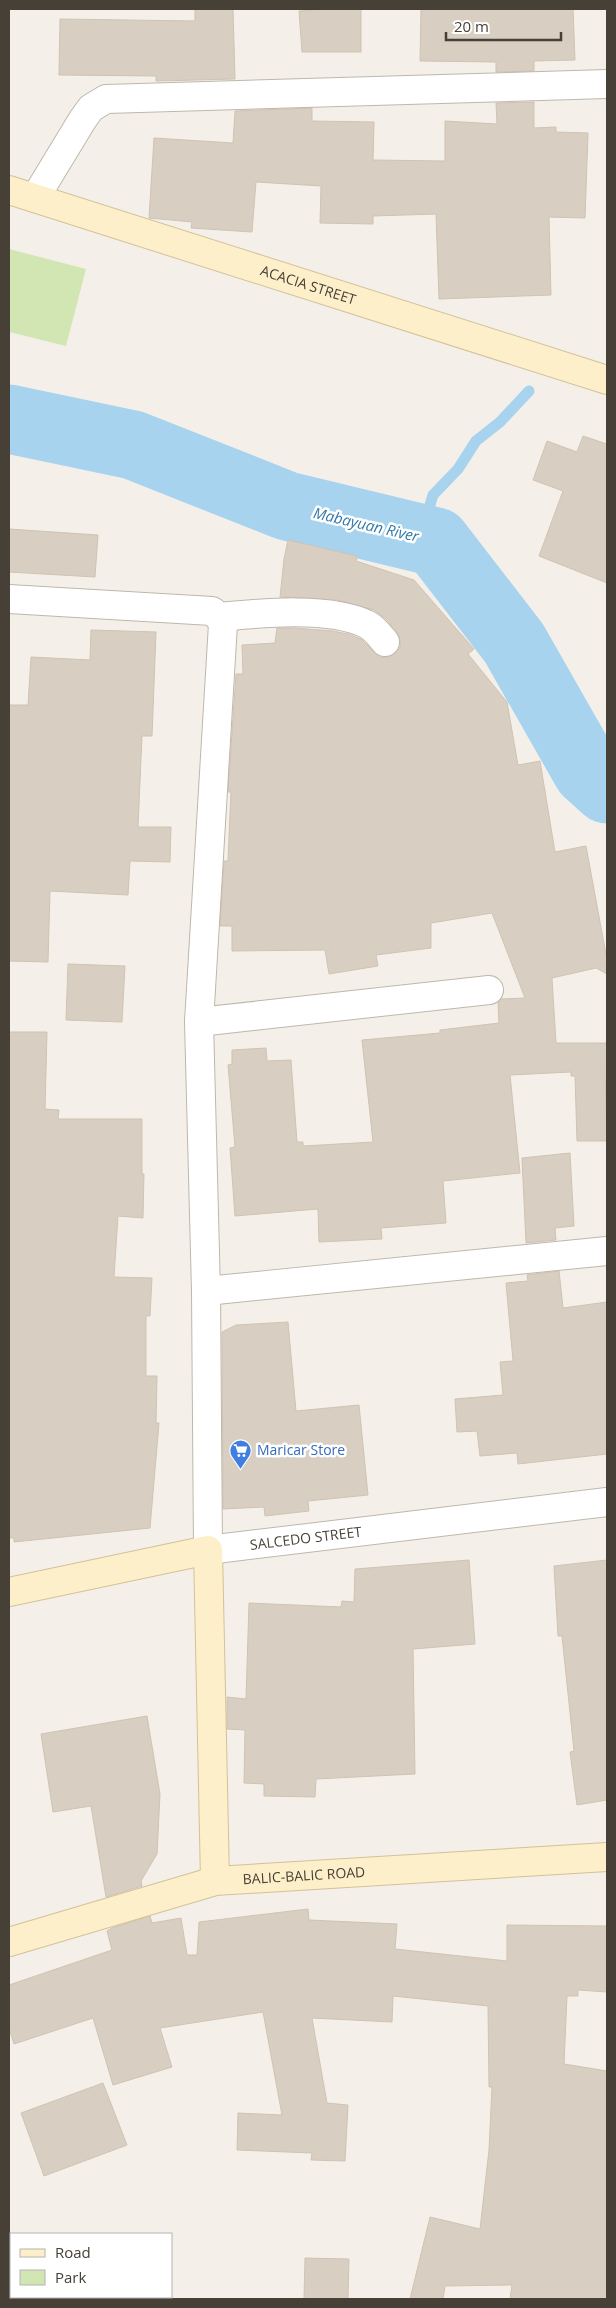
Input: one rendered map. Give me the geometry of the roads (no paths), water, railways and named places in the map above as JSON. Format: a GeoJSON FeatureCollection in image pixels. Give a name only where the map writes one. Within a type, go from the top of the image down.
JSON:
{"type":"FeatureCollection","features":[{"type":"Feature","properties":{"kind":"main road","name":"ACACIA STREET"},"geometry":{"type":"LineString","coordinates":[[9,190],[606,375]]}},
{"type":"Feature","properties":{"kind":"main road","name":"SALCEDO STREET"},"geometry":{"type":"LineString","coordinates":[[9,1592],[208,1550]]}},
{"type":"Feature","properties":{"kind":"main road"},"geometry":{"type":"LineString","coordinates":[[208,1550],[215,1881]]}},
{"type":"Feature","properties":{"kind":"main road","name":"BALIC-BALIC ROAD"},"geometry":{"type":"LineString","coordinates":[[9,1942],[215,1881],[607,1857]]}},
{"type":"Feature","properties":{"kind":"street"},"geometry":{"type":"LineString","coordinates":[[34,198],[83,118],[91,108],[106,99],[607,84]]}},
{"type":"Feature","properties":{"kind":"street"},"geometry":{"type":"LineString","coordinates":[[9,599],[212,611],[223,624],[199,1022],[206,1291],[208,1550]]}},
{"type":"Feature","properties":{"kind":"street"},"geometry":{"type":"LineString","coordinates":[[219,617],[264,612],[351,619],[370,626],[385,642]]}},
{"type":"Feature","properties":{"kind":"street"},"geometry":{"type":"LineString","coordinates":[[199,1022],[489,990]]}},
{"type":"Feature","properties":{"kind":"street"},"geometry":{"type":"LineString","coordinates":[[206,1291],[607,1251]]}},
{"type":"Feature","properties":{"kind":"street","name":"SALCEDO STREET"},"geometry":{"type":"LineString","coordinates":[[208,1550],[607,1502]]}},
{"type":"Feature","properties":{"kind":"waterway"},"geometry":{"type":"LineString","coordinates":[[420,538],[433,495],[458,469],[476,441],[500,422],[529,391]]}},
{"type":"Feature","properties":{"kind":"waterway","name":"Mabayuan River"},"geometry":{"type":"LineString","coordinates":[[9,419],[133,445],[287,506],[436,542],[514,643],[587,771],[607,789]]}},
{"type":"Feature","properties":{"kind":"place","name":"Maricar Store"},"geometry":{"type":"Point","coordinates":[241,1469]}}]}
